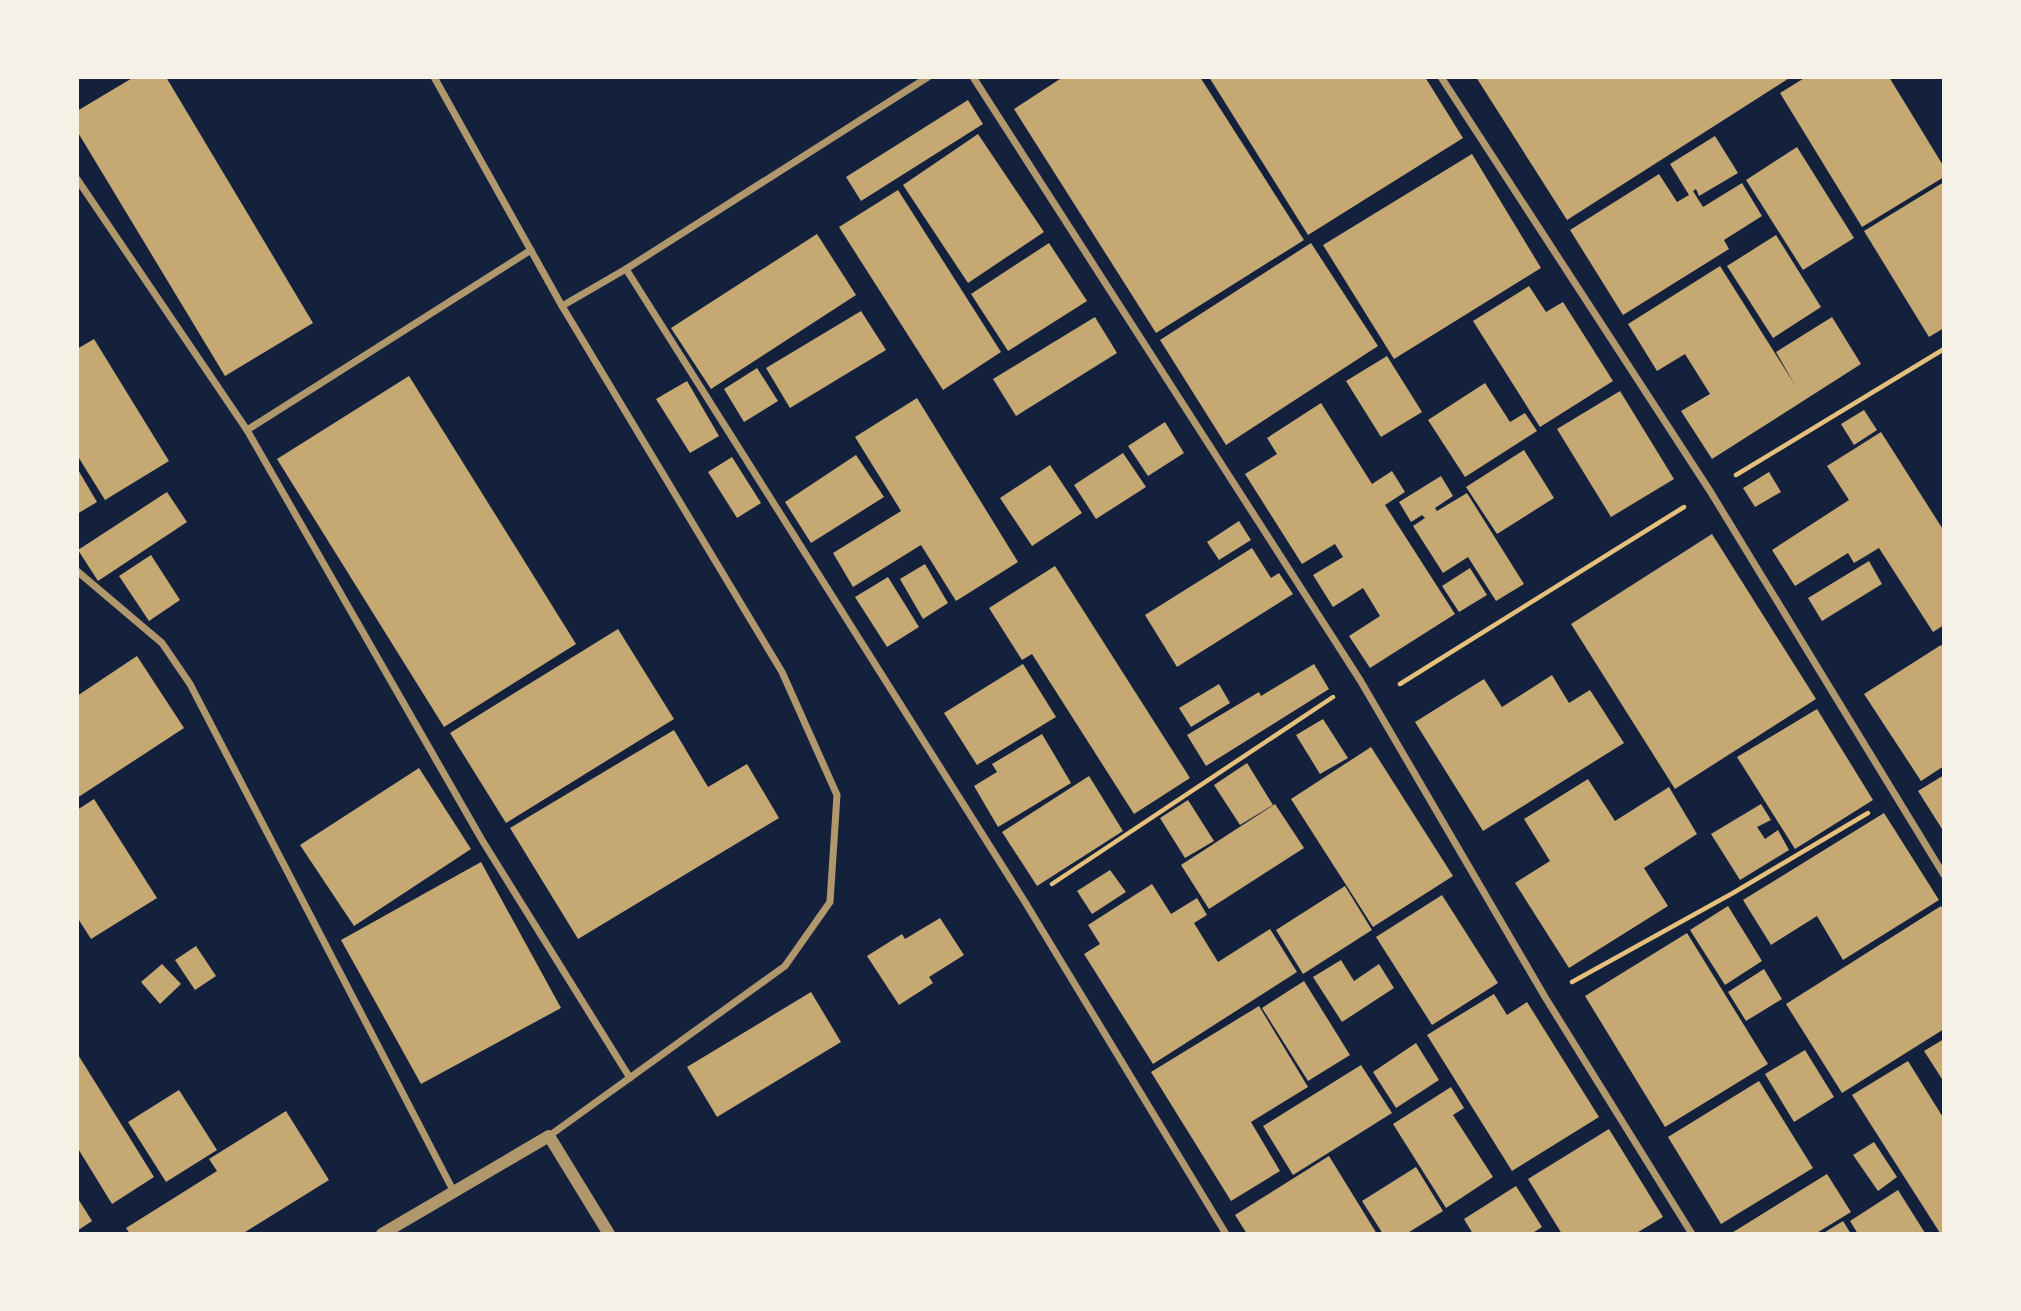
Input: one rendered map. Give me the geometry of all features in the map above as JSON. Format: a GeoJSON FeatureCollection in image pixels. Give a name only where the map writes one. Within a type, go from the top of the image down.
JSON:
{"type":"FeatureCollection","features":[{"type":"Feature","properties":{"kind":"street"},"geometry":{"type":"LineString","coordinates":[[382,1234],[549,1136],[785,966],[830,902],[837,795],[782,672],[562,306],[434,77]]}},
{"type":"Feature","properties":{"kind":"street"},"geometry":{"type":"LineString","coordinates":[[562,306],[626,270],[928,77]]}},
{"type":"Feature","properties":{"kind":"street"},"geometry":{"type":"LineString","coordinates":[[973,77],[1360,680],[1545,997],[1692,1234]]}},
{"type":"Feature","properties":{"kind":"street"},"geometry":{"type":"LineString","coordinates":[[1441,77],[1710,491],[1944,875]]}},
{"type":"Feature","properties":{"kind":"street"},"geometry":{"type":"LineString","coordinates":[[77,179],[247,430],[482,840],[630,1078]]}},
{"type":"Feature","properties":{"kind":"street"},"geometry":{"type":"LineString","coordinates":[[247,430],[531,250]]}},
{"type":"Feature","properties":{"kind":"street"},"geometry":{"type":"LineString","coordinates":[[626,270],[1025,902],[1226,1234]]}},
{"type":"Feature","properties":{"kind":"street"},"geometry":{"type":"LineString","coordinates":[[77,571],[162,643],[190,684],[454,1192]]}},
{"type":"Feature","properties":{"kind":"street"},"geometry":{"type":"LineString","coordinates":[[549,1136],[609,1234]]}},
{"type":"Feature","properties":{"kind":"path"},"geometry":{"type":"LineString","coordinates":[[1025,902],[1360,680],[1393,689],[1944,349]]}},
{"type":"Feature","properties":{"kind":"path"},"geometry":{"type":"LineString","coordinates":[[1545,997],[1733,892],[1896,796]]}},
{"type":"Feature","properties":{"kind":"building"},"geometry":{"type":"Polygon","coordinates":[[[134,77],[166,77],[313,323],[225,376],[77,131],[77,111],[134,77]]]}},
{"type":"Feature","properties":{"kind":"building"},"geometry":{"type":"Polygon","coordinates":[[[1063,77],[1200,77],[1304,240],[1156,333],[1014,109],[1063,77]]]}},
{"type":"Feature","properties":{"kind":"building"},"geometry":{"type":"Polygon","coordinates":[[[1209,77],[1425,77],[1463,138],[1308,235],[1209,77]]]}},
{"type":"Feature","properties":{"kind":"building"},"geometry":{"type":"Polygon","coordinates":[[[1476,77],[1791,77],[1567,220],[1476,77]]]}},
{"type":"Feature","properties":{"kind":"building"},"geometry":{"type":"Polygon","coordinates":[[[1806,77],[1889,77],[1944,167],[1944,177],[1862,227],[1780,93],[1806,77]]]}},
{"type":"Feature","properties":{"kind":"building"},"geometry":{"type":"Polygon","coordinates":[[[968,100],[983,124],[861,201],[846,177],[968,100]]]}},
{"type":"Feature","properties":{"kind":"building"},"geometry":{"type":"Polygon","coordinates":[[[978,134],[1044,232],[968,283],[903,185],[978,134]]]}},
{"type":"Feature","properties":{"kind":"building"},"geometry":{"type":"Polygon","coordinates":[[[1715,136],[1738,173],[1699,196],[1696,189],[1693,191],[1703,207],[1742,183],[1762,216],[1724,240],[1729,249],[1623,315],[1570,230],[1659,174],[1677,202],[1689,195],[1670,164],[1715,136]]]}},
{"type":"Feature","properties":{"kind":"building"},"geometry":{"type":"Polygon","coordinates":[[[1797,147],[1854,238],[1803,270],[1746,180],[1797,147]]]}},
{"type":"Feature","properties":{"kind":"building"},"geometry":{"type":"Polygon","coordinates":[[[1472,154],[1541,268],[1394,359],[1323,245],[1472,154]]]}},
{"type":"Feature","properties":{"kind":"building"},"geometry":{"type":"Polygon","coordinates":[[[1944,182],[1944,328],[1929,337],[1864,231],[1944,182]]]}},
{"type":"Feature","properties":{"kind":"building"},"geometry":{"type":"Polygon","coordinates":[[[898,190],[1001,352],[943,390],[839,227],[898,190]]]}},
{"type":"Feature","properties":{"kind":"building"},"geometry":{"type":"Polygon","coordinates":[[[817,234],[856,295],[711,389],[671,328],[817,234]]]}},
{"type":"Feature","properties":{"kind":"building"},"geometry":{"type":"Polygon","coordinates":[[[1776,235],[1821,307],[1773,338],[1727,266],[1776,235]]]}},
{"type":"Feature","properties":{"kind":"building"},"geometry":{"type":"Polygon","coordinates":[[[1049,243],[1087,301],[1008,351],[971,294],[1049,243]]]}},
{"type":"Feature","properties":{"kind":"building"},"geometry":{"type":"Polygon","coordinates":[[[1311,243],[1378,346],[1226,445],[1160,340],[1311,243]]]}},
{"type":"Feature","properties":{"kind":"building"},"geometry":{"type":"Polygon","coordinates":[[[1720,266],[1795,385],[1776,352],[1832,317],[1861,364],[1712,459],[1681,411],[1710,394],[1685,354],[1657,371],[1628,324],[1720,266]]]}},
{"type":"Feature","properties":{"kind":"building"},"geometry":{"type":"Polygon","coordinates":[[[1529,286],[1546,312],[1563,302],[1613,381],[1540,427],[1473,321],[1529,286]]]}},
{"type":"Feature","properties":{"kind":"building"},"geometry":{"type":"Polygon","coordinates":[[[861,311],[886,350],[790,408],[766,368],[861,311]]]}},
{"type":"Feature","properties":{"kind":"building"},"geometry":{"type":"Polygon","coordinates":[[[1095,317],[1117,353],[1016,416],[993,379],[1095,317]]]}},
{"type":"Feature","properties":{"kind":"building"},"geometry":{"type":"Polygon","coordinates":[[[94,339],[169,461],[105,500],[77,455],[77,349],[94,339]]]}},
{"type":"Feature","properties":{"kind":"building"},"geometry":{"type":"Polygon","coordinates":[[[1387,356],[1422,412],[1381,437],[1346,381],[1387,356]]]}},
{"type":"Feature","properties":{"kind":"building"},"geometry":{"type":"Polygon","coordinates":[[[757,368],[778,401],[744,422],[724,389],[757,368]]]}},
{"type":"Feature","properties":{"kind":"building"},"geometry":{"type":"Polygon","coordinates":[[[409,376],[576,644],[444,727],[277,459],[409,376]]]}},
{"type":"Feature","properties":{"kind":"building"},"geometry":{"type":"Polygon","coordinates":[[[687,381],[719,436],[690,453],[656,399],[687,381]]]}},
{"type":"Feature","properties":{"kind":"building"},"geometry":{"type":"Polygon","coordinates":[[[1485,383],[1510,422],[1525,413],[1537,431],[1465,477],[1428,420],[1485,383]]]}},
{"type":"Feature","properties":{"kind":"building"},"geometry":{"type":"Polygon","coordinates":[[[1620,391],[1674,479],[1611,517],[1557,429],[1620,391]]]}},
{"type":"Feature","properties":{"kind":"building"},"geometry":{"type":"Polygon","coordinates":[[[917,398],[1018,562],[956,601],[921,545],[853,587],[833,553],[901,511],[855,437],[917,398]]]}},
{"type":"Feature","properties":{"kind":"building"},"geometry":{"type":"Polygon","coordinates":[[[1321,403],[1372,484],[1392,471],[1405,492],[1385,505],[1455,614],[1370,668],[1349,636],[1380,616],[1363,588],[1333,607],[1313,575],[1343,557],[1335,544],[1302,564],[1245,474],[1277,454],[1267,438],[1321,403]]]}},
{"type":"Feature","properties":{"kind":"building"},"geometry":{"type":"Polygon","coordinates":[[[1864,410],[1877,430],[1854,445],[1841,424],[1864,410]]]}},
{"type":"Feature","properties":{"kind":"building"},"geometry":{"type":"Polygon","coordinates":[[[1165,422],[1184,453],[1148,476],[1128,446],[1165,422]]]}},
{"type":"Feature","properties":{"kind":"building"},"geometry":{"type":"Polygon","coordinates":[[[1881,432],[1944,531],[1944,625],[1933,632],[1879,548],[1854,563],[1848,553],[1795,586],[1772,550],[1849,500],[1827,466],[1881,432]]]}},
{"type":"Feature","properties":{"kind":"building"},"geometry":{"type":"Polygon","coordinates":[[[1524,450],[1554,498],[1497,534],[1466,487],[1524,450]]]}},
{"type":"Feature","properties":{"kind":"building"},"geometry":{"type":"Polygon","coordinates":[[[1123,453],[1146,487],[1096,519],[1074,485],[1123,453]]]}},
{"type":"Feature","properties":{"kind":"building"},"geometry":{"type":"Polygon","coordinates":[[[856,455],[884,497],[811,543],[785,502],[856,455]]]}},
{"type":"Feature","properties":{"kind":"building"},"geometry":{"type":"Polygon","coordinates":[[[732,457],[761,503],[737,518],[708,472],[732,457]]]}},
{"type":"Feature","properties":{"kind":"building"},"geometry":{"type":"Polygon","coordinates":[[[1050,465],[1082,513],[1032,546],[1000,498],[1050,465]]]}},
{"type":"Feature","properties":{"kind":"building"},"geometry":{"type":"Polygon","coordinates":[[[77,468],[97,502],[77,514],[77,468]]]}},
{"type":"Feature","properties":{"kind":"building"},"geometry":{"type":"Polygon","coordinates":[[[1769,472],[1781,492],[1755,507],[1743,488],[1769,472]]]}},
{"type":"Feature","properties":{"kind":"building"},"geometry":{"type":"Polygon","coordinates":[[[1441,476],[1453,496],[1435,508],[1437,511],[1467,493],[1524,584],[1496,601],[1468,557],[1443,573],[1413,526],[1425,518],[1422,515],[1411,522],[1399,502],[1441,476]]]}},
{"type":"Feature","properties":{"kind":"building"},"geometry":{"type":"Polygon","coordinates":[[[167,492],[187,522],[98,581],[78,550],[167,492]]]}},
{"type":"Feature","properties":{"kind":"building"},"geometry":{"type":"Polygon","coordinates":[[[1239,521],[1251,540],[1219,560],[1207,542],[1239,521]]]}},
{"type":"Feature","properties":{"kind":"building"},"geometry":{"type":"Polygon","coordinates":[[[1712,534],[1816,699],[1675,789],[1571,624],[1712,534]]]}},
{"type":"Feature","properties":{"kind":"building"},"geometry":{"type":"Polygon","coordinates":[[[1252,548],[1271,578],[1279,573],[1293,594],[1177,667],[1145,615],[1252,548]]]}},
{"type":"Feature","properties":{"kind":"building"},"geometry":{"type":"Polygon","coordinates":[[[151,555],[180,600],[149,621],[119,576],[151,555]]]}},
{"type":"Feature","properties":{"kind":"building"},"geometry":{"type":"Polygon","coordinates":[[[1869,561],[1882,584],[1822,621],[1808,598],[1869,561]]]}},
{"type":"Feature","properties":{"kind":"building"},"geometry":{"type":"Polygon","coordinates":[[[925,564],[948,603],[923,619],[900,579],[925,564]]]}},
{"type":"Feature","properties":{"kind":"building"},"geometry":{"type":"Polygon","coordinates":[[[1055,566],[1190,778],[1134,814],[1032,654],[1022,660],[989,608],[1055,566]]]}},
{"type":"Feature","properties":{"kind":"building"},"geometry":{"type":"Polygon","coordinates":[[[1470,568],[1487,595],[1459,612],[1442,586],[1470,568]]]}},
{"type":"Feature","properties":{"kind":"building"},"geometry":{"type":"Polygon","coordinates":[[[888,577],[919,627],[887,647],[855,597],[888,577]]]}},
{"type":"Feature","properties":{"kind":"building"},"geometry":{"type":"Polygon","coordinates":[[[618,629],[674,719],[506,823],[450,733],[618,629]]]}},
{"type":"Feature","properties":{"kind":"building"},"geometry":{"type":"Polygon","coordinates":[[[1941,645],[1944,649],[1944,766],[1921,781],[1864,694],[1941,645]]]}},
{"type":"Feature","properties":{"kind":"building"},"geometry":{"type":"Polygon","coordinates":[[[137,656],[184,728],[77,798],[77,696],[137,656]]]}},
{"type":"Feature","properties":{"kind":"building"},"geometry":{"type":"Polygon","coordinates":[[[1023,664],[1056,717],[977,765],[944,713],[1023,664]]]}},
{"type":"Feature","properties":{"kind":"building"},"geometry":{"type":"Polygon","coordinates":[[[1314,664],[1329,689],[1206,766],[1187,735],[1259,692],[1261,696],[1314,664]]]}},
{"type":"Feature","properties":{"kind":"building"},"geometry":{"type":"Polygon","coordinates":[[[1552,675],[1569,703],[1590,690],[1624,743],[1483,831],[1415,722],[1484,679],[1502,707],[1552,675]]]}},
{"type":"Feature","properties":{"kind":"building"},"geometry":{"type":"Polygon","coordinates":[[[1219,684],[1230,703],[1191,727],[1179,708],[1219,684]]]}},
{"type":"Feature","properties":{"kind":"building"},"geometry":{"type":"Polygon","coordinates":[[[1817,709],[1873,800],[1795,849],[1737,757],[1817,709]]]}},
{"type":"Feature","properties":{"kind":"building"},"geometry":{"type":"Polygon","coordinates":[[[1323,719],[1348,758],[1320,774],[1296,735],[1323,719]]]}},
{"type":"Feature","properties":{"kind":"building"},"geometry":{"type":"Polygon","coordinates":[[[674,730],[708,787],[747,764],[779,818],[578,939],[510,828],[674,730]]]}},
{"type":"Feature","properties":{"kind":"building"},"geometry":{"type":"Polygon","coordinates":[[[1042,734],[1071,783],[998,827],[974,786],[997,772],[992,764],[1042,734]]]}},
{"type":"Feature","properties":{"kind":"building"},"geometry":{"type":"Polygon","coordinates":[[[1371,747],[1453,876],[1373,927],[1291,799],[1371,747]]]}},
{"type":"Feature","properties":{"kind":"building"},"geometry":{"type":"Polygon","coordinates":[[[1247,763],[1273,805],[1240,825],[1214,785],[1247,763]]]}},
{"type":"Feature","properties":{"kind":"building"},"geometry":{"type":"Polygon","coordinates":[[[419,768],[471,849],[354,926],[300,845],[419,768]]]}},
{"type":"Feature","properties":{"kind":"building"},"geometry":{"type":"Polygon","coordinates":[[[1944,775],[1944,832],[1918,791],[1944,775]]]}},
{"type":"Feature","properties":{"kind":"building"},"geometry":{"type":"Polygon","coordinates":[[[1089,776],[1123,831],[1037,886],[1002,832],[1089,776]]]}},
{"type":"Feature","properties":{"kind":"building"},"geometry":{"type":"Polygon","coordinates":[[[1588,779],[1615,821],[1669,787],[1697,834],[1644,868],[1668,906],[1569,968],[1515,883],[1550,861],[1524,819],[1588,779]]]}},
{"type":"Feature","properties":{"kind":"building"},"geometry":{"type":"Polygon","coordinates":[[[94,799],[157,898],[91,939],[77,917],[77,810],[94,799]]]}},
{"type":"Feature","properties":{"kind":"building"},"geometry":{"type":"Polygon","coordinates":[[[1188,800],[1214,841],[1185,858],[1160,818],[1188,800]]]}},
{"type":"Feature","properties":{"kind":"building"},"geometry":{"type":"Polygon","coordinates":[[[1275,804],[1304,848],[1209,909],[1181,865],[1275,804]]]}},
{"type":"Feature","properties":{"kind":"building"},"geometry":{"type":"Polygon","coordinates":[[[1761,804],[1771,820],[1757,827],[1765,839],[1778,830],[1789,850],[1740,880],[1711,834],[1761,804]]]}},
{"type":"Feature","properties":{"kind":"building"},"geometry":{"type":"Polygon","coordinates":[[[1884,813],[1939,900],[1843,960],[1817,916],[1771,945],[1743,900],[1884,813]]]}},
{"type":"Feature","properties":{"kind":"building"},"geometry":{"type":"Polygon","coordinates":[[[481,862],[561,1008],[421,1084],[341,940],[481,862]]]}},
{"type":"Feature","properties":{"kind":"building"},"geometry":{"type":"Polygon","coordinates":[[[1110,870],[1126,892],[1092,914],[1077,891],[1110,870]]]}},
{"type":"Feature","properties":{"kind":"building"},"geometry":{"type":"Polygon","coordinates":[[[1152,884],[1171,914],[1197,898],[1207,915],[1194,923],[1218,962],[1270,929],[1297,972],[1153,1064],[1084,954],[1100,944],[1088,925],[1152,884]]]}},
{"type":"Feature","properties":{"kind":"building"},"geometry":{"type":"Polygon","coordinates":[[[1345,886],[1372,930],[1303,974],[1276,930],[1345,886]]]}},
{"type":"Feature","properties":{"kind":"building"},"geometry":{"type":"Polygon","coordinates":[[[1442,895],[1498,983],[1432,1025],[1376,937],[1442,895]]]}},
{"type":"Feature","properties":{"kind":"building"},"geometry":{"type":"Polygon","coordinates":[[[1728,906],[1762,961],[1725,985],[1690,930],[1728,906]]]}},
{"type":"Feature","properties":{"kind":"building"},"geometry":{"type":"Polygon","coordinates":[[[1941,906],[1944,912],[1944,1029],[1842,1093],[1786,1004],[1941,906]]]}},
{"type":"Feature","properties":{"kind":"building"},"geometry":{"type":"Polygon","coordinates":[[[940,918],[964,955],[929,977],[933,983],[899,1005],[867,956],[902,934],[905,939],[940,918]]]}},
{"type":"Feature","properties":{"kind":"building"},"geometry":{"type":"Polygon","coordinates":[[[1687,933],[1768,1064],[1665,1127],[1585,996],[1687,933]]]}},
{"type":"Feature","properties":{"kind":"building"},"geometry":{"type":"Polygon","coordinates":[[[196,946],[216,976],[195,990],[175,960],[196,946]]]}},
{"type":"Feature","properties":{"kind":"building"},"geometry":{"type":"Polygon","coordinates":[[[1341,960],[1354,981],[1379,964],[1394,988],[1342,1022],[1313,977],[1341,960]]]}},
{"type":"Feature","properties":{"kind":"building"},"geometry":{"type":"Polygon","coordinates":[[[162,964],[181,984],[160,1004],[141,982],[162,964]]]}},
{"type":"Feature","properties":{"kind":"building"},"geometry":{"type":"Polygon","coordinates":[[[1764,969],[1782,999],[1746,1021],[1728,992],[1764,969]]]}},
{"type":"Feature","properties":{"kind":"building"},"geometry":{"type":"Polygon","coordinates":[[[1304,981],[1350,1055],[1308,1081],[1262,1008],[1304,981]]]}},
{"type":"Feature","properties":{"kind":"building"},"geometry":{"type":"Polygon","coordinates":[[[811,992],[841,1042],[717,1117],[687,1067],[811,992]]]}},
{"type":"Feature","properties":{"kind":"building"},"geometry":{"type":"Polygon","coordinates":[[[1494,994],[1507,1015],[1527,1002],[1599,1117],[1512,1171],[1427,1035],[1494,994]]]}},
{"type":"Feature","properties":{"kind":"building"},"geometry":{"type":"Polygon","coordinates":[[[1259,1006],[1308,1087],[1251,1122],[1280,1171],[1231,1201],[1151,1072],[1259,1006]]]}},
{"type":"Feature","properties":{"kind":"building"},"geometry":{"type":"Polygon","coordinates":[[[1944,1039],[1944,1082],[1924,1051],[1944,1039]]]}},
{"type":"Feature","properties":{"kind":"building"},"geometry":{"type":"Polygon","coordinates":[[[1416,1043],[1439,1080],[1396,1108],[1373,1072],[1416,1043]]]}},
{"type":"Feature","properties":{"kind":"building"},"geometry":{"type":"Polygon","coordinates":[[[1805,1050],[1834,1097],[1794,1122],[1765,1074],[1805,1050]]]}},
{"type":"Feature","properties":{"kind":"building"},"geometry":{"type":"Polygon","coordinates":[[[77,1053],[154,1177],[112,1204],[77,1147],[77,1053]]]}},
{"type":"Feature","properties":{"kind":"building"},"geometry":{"type":"Polygon","coordinates":[[[1908,1061],[1944,1119],[1944,1230],[1940,1233],[1852,1095],[1908,1061]]]}},
{"type":"Feature","properties":{"kind":"building"},"geometry":{"type":"Polygon","coordinates":[[[1361,1065],[1392,1113],[1293,1175],[1263,1126],[1361,1065]]]}},
{"type":"Feature","properties":{"kind":"building"},"geometry":{"type":"Polygon","coordinates":[[[1759,1081],[1813,1168],[1721,1224],[1668,1137],[1759,1081]]]}},
{"type":"Feature","properties":{"kind":"building"},"geometry":{"type":"Polygon","coordinates":[[[1451,1087],[1464,1108],[1453,1115],[1493,1177],[1446,1208],[1393,1124],[1451,1087]]]}},
{"type":"Feature","properties":{"kind":"building"},"geometry":{"type":"Polygon","coordinates":[[[179,1090],[217,1150],[166,1182],[128,1122],[179,1090]]]}},
{"type":"Feature","properties":{"kind":"building"},"geometry":{"type":"Polygon","coordinates":[[[286,1111],[329,1180],[242,1234],[130,1234],[126,1228],[217,1171],[209,1159],[286,1111]]]}},
{"type":"Feature","properties":{"kind":"building"},"geometry":{"type":"Polygon","coordinates":[[[1609,1129],[1663,1217],[1635,1234],[1562,1234],[1528,1179],[1609,1129]]]}},
{"type":"Feature","properties":{"kind":"building"},"geometry":{"type":"Polygon","coordinates":[[[1874,1142],[1897,1177],[1878,1191],[1853,1155],[1874,1142]]]}},
{"type":"Feature","properties":{"kind":"building"},"geometry":{"type":"Polygon","coordinates":[[[1329,1156],[1377,1234],[1247,1234],[1235,1215],[1329,1156]]]}},
{"type":"Feature","properties":{"kind":"building"},"geometry":{"type":"Polygon","coordinates":[[[1416,1167],[1443,1211],[1406,1234],[1383,1234],[1362,1201],[1416,1167]]]}},
{"type":"Feature","properties":{"kind":"building"},"geometry":{"type":"Polygon","coordinates":[[[1827,1174],[1851,1212],[1815,1234],[1730,1234],[1827,1174]]]}},
{"type":"Feature","properties":{"kind":"building"},"geometry":{"type":"Polygon","coordinates":[[[1516,1186],[1542,1227],[1531,1234],[1473,1234],[1464,1219],[1516,1186]]]}},
{"type":"Feature","properties":{"kind":"building"},"geometry":{"type":"Polygon","coordinates":[[[1898,1190],[1925,1233],[1858,1234],[1850,1221],[1898,1190]]]}},
{"type":"Feature","properties":{"kind":"building"},"geometry":{"type":"Polygon","coordinates":[[[77,1197],[92,1221],[77,1231],[77,1197]]]}},
{"type":"Feature","properties":{"kind":"building"},"geometry":{"type":"Polygon","coordinates":[[[1843,1221],[1851,1234],[1822,1234],[1843,1221]]]}}]}
